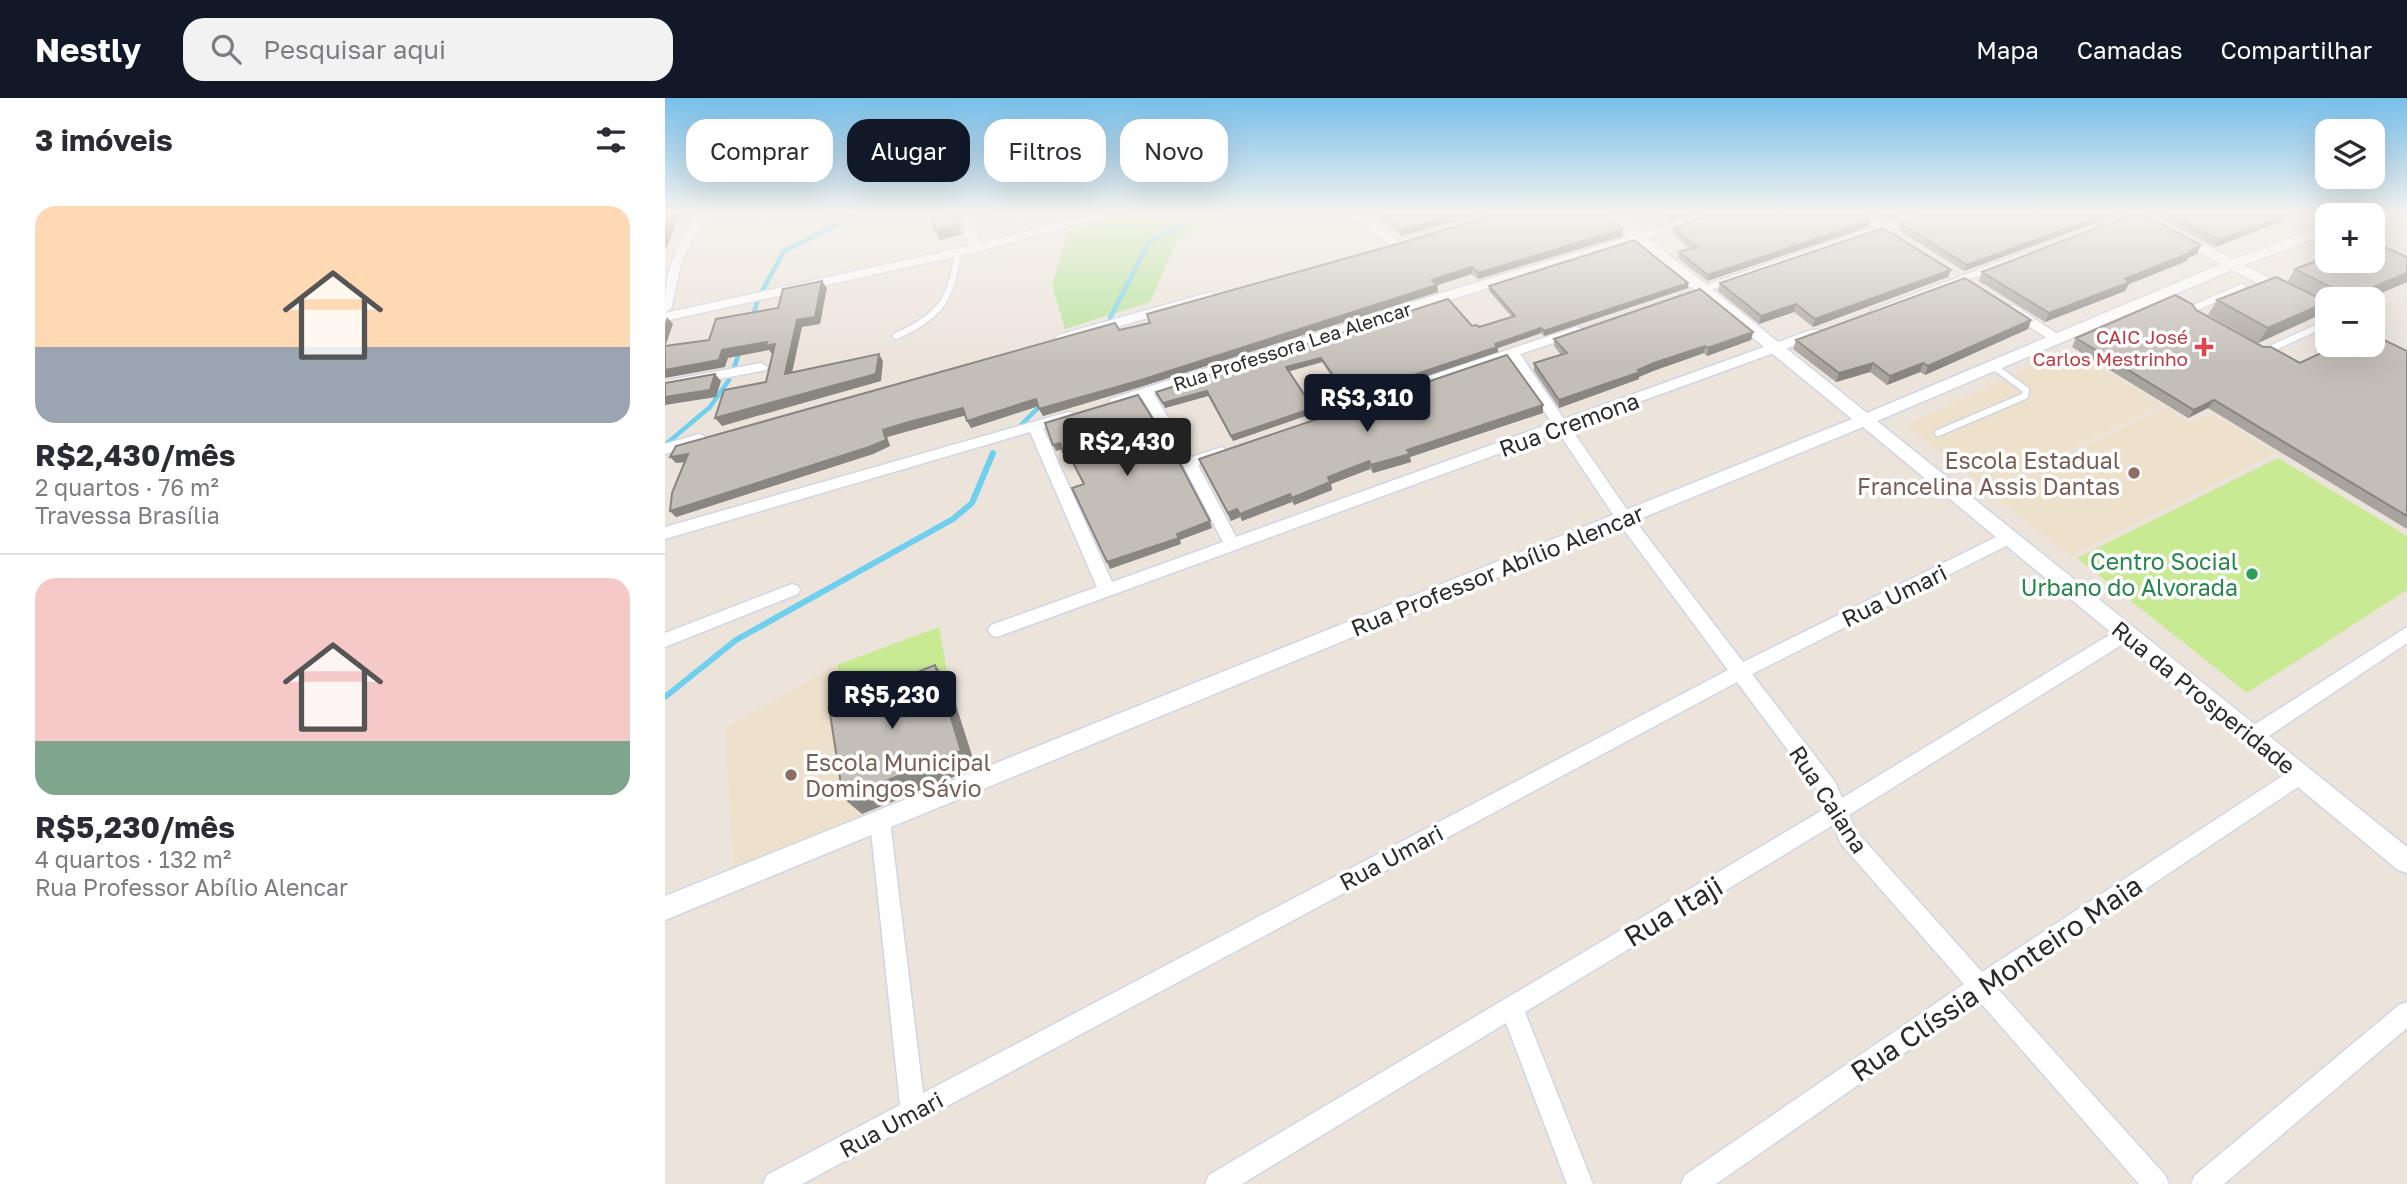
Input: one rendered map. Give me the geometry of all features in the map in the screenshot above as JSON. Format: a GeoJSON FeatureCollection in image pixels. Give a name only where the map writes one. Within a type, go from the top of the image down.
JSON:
{"type":"FeatureCollection","features":[{"type":"Feature","properties":{"kind":"street"},"geometry":{"type":"LineString","coordinates":[[665,309],[671,265]]}},
{"type":"Feature","properties":{"kind":"street"},"geometry":{"type":"LineString","coordinates":[[665,317],[905,265]]}},
{"type":"Feature","properties":{"kind":"street","name":"Rua Professora Lea Alencar"},"geometry":{"type":"LineString","coordinates":[[665,533],[1090,410],[1551,265]]}},
{"type":"Feature","properties":{"kind":"street","name":"Rua da Prosperidade"},"geometry":{"type":"LineString","coordinates":[[1670,265],[2010,537],[2125,634],[2407,862]]}},
{"type":"Feature","properties":{"kind":"street"},"geometry":{"type":"LineString","coordinates":[[1676,298],[1773,265]]}},
{"type":"Feature","properties":{"kind":"street"},"geometry":{"type":"LineString","coordinates":[[1863,316],[2000,265]]}},
{"type":"Feature","properties":{"kind":"street"},"geometry":{"type":"LineString","coordinates":[[2231,265],[2315,308]]}},
{"type":"Feature","properties":{"kind":"street","name":"Rua Professor Abílio Alencar"},"geometry":{"type":"LineString","coordinates":[[665,908],[1865,420],[2231,265]]}},
{"type":"Feature","properties":{"kind":"street"},"geometry":{"type":"LineString","coordinates":[[1055,340],[1225,292]]}},
{"type":"Feature","properties":{"kind":"street"},"geometry":{"type":"LineString","coordinates":[[1994,299],[2058,339]]}},
{"type":"Feature","properties":{"kind":"street"},"geometry":{"type":"LineString","coordinates":[[1370,401],[1588,328]]}},
{"type":"Feature","properties":{"kind":"street","name":"Rua Cremona"},"geometry":{"type":"LineString","coordinates":[[997,630],[1106,588],[1563,427],[1825,330]]}},
{"type":"Feature","properties":{"kind":"street","name":"Rua Caiana"},"geometry":{"type":"LineString","coordinates":[[1512,353],[1624,518],[1828,788],[1848,837],[2156,1184]]}},
{"type":"Feature","properties":{"kind":"street"},"geometry":{"type":"LineString","coordinates":[[665,385],[761,366]]}},
{"type":"Feature","properties":{"kind":"street"},"geometry":{"type":"LineString","coordinates":[[1146,393],[1189,463],[1232,544]]}},
{"type":"Feature","properties":{"kind":"street"},"geometry":{"type":"LineString","coordinates":[[1035,426],[1106,588]]}},
{"type":"Feature","properties":{"kind":"street"},"geometry":{"type":"LineString","coordinates":[[665,449],[717,435]]}},
{"type":"Feature","properties":{"kind":"street"},"geometry":{"type":"LineString","coordinates":[[1189,463],[1240,445]]}},
{"type":"Feature","properties":{"kind":"street","name":"Rua Umari"},"geometry":{"type":"LineString","coordinates":[[776,1184],[1740,671],[2010,537]]}},
{"type":"Feature","properties":{"kind":"street"},"geometry":{"type":"LineString","coordinates":[[665,640],[792,590]]}},
{"type":"Feature","properties":{"kind":"street","name":"Rua Itaji"},"geometry":{"type":"LineString","coordinates":[[1218,1184],[1839,811],[2125,634]]}},
{"type":"Feature","properties":{"kind":"street"},"geometry":{"type":"LineString","coordinates":[[2253,736],[2407,634]]}},
{"type":"Feature","properties":{"kind":"street","name":"Rua Clíssia Monteiro Maia"},"geometry":{"type":"LineString","coordinates":[[1694,1184],[1982,985],[2299,775]]}},
{"type":"Feature","properties":{"kind":"street"},"geometry":{"type":"LineString","coordinates":[[880,821],[913,1112]]}},
{"type":"Feature","properties":{"kind":"street"},"geometry":{"type":"LineString","coordinates":[[1512,1008],[1580,1184]]}},
{"type":"Feature","properties":{"kind":"street"},"geometry":{"type":"LineString","coordinates":[[2204,1184],[2407,1013]]}},
{"type":"Feature","properties":{"kind":"lane"},"geometry":{"type":"LineString","coordinates":[[896,337],[922,325],[940,312],[953,285],[956,265]]}},
{"type":"Feature","properties":{"kind":"lane"},"geometry":{"type":"LineString","coordinates":[[2205,319],[2192,309],[2242,287]]}},
{"type":"Feature","properties":{"kind":"lane"},"geometry":{"type":"LineString","coordinates":[[2249,344],[2268,351],[2315,329]]}},
{"type":"Feature","properties":{"kind":"lane"},"geometry":{"type":"LineString","coordinates":[[1938,433],[2025,396],[2021,385],[1992,365]]}},
{"type":"Feature","properties":{"kind":"shaded area"},"geometry":{"type":"Polygon","coordinates":[[[2069,349],[2161,405],[1988,489],[1905,425],[2069,349]]]}},
{"type":"Feature","properties":{"kind":"shaded area","name":"Escola Estadual Francelina Assis Dantas"},"geometry":{"type":"Polygon","coordinates":[[[2166,407],[2190,423],[2211,414],[2276,453],[2070,556],[1990,493],[2166,407]]]}},
{"type":"Feature","properties":{"kind":"shaded area","name":"Escola Municipal Domingos Sávio"},"geometry":{"type":"Polygon","coordinates":[[[837,665],[863,823],[734,872],[725,728],[837,665]]]}},
{"type":"Feature","properties":{"kind":"green space"},"geometry":{"type":"Polygon","coordinates":[[[1058,265],[1167,265],[1150,302],[1065,329],[1052,285],[1058,265]]]}},
{"type":"Feature","properties":{"kind":"green space","name":"Centro Social Urbano do Alvorada"},"geometry":{"type":"Polygon","coordinates":[[[2278,458],[2407,536],[2407,590],[2247,693],[2077,558],[2278,458]]]}},
{"type":"Feature","properties":{"kind":"green space"},"geometry":{"type":"Polygon","coordinates":[[[939,627],[949,683],[846,725],[837,665],[939,627]]]}},
{"type":"Feature","properties":{"kind":"building"},"geometry":{"type":"Polygon","coordinates":[[[1323,265],[1505,265],[1478,273],[1472,267],[1432,280],[1437,285],[1138,381],[1039,409],[1036,399],[967,421],[963,408],[909,422],[883,430],[886,440],[869,447],[670,511],[672,493],[688,454],[670,457],[676,446],[1115,323],[1119,330],[1150,323],[1147,314],[1323,265]]]}},
{"type":"Feature","properties":{"kind":"building"},"geometry":{"type":"Polygon","coordinates":[[[1556,265],[1665,265],[1688,283],[1544,331],[1541,328],[1495,344],[1497,347],[1348,397],[1321,358],[1286,367],[1313,408],[1231,436],[1207,391],[1163,403],[1156,392],[1448,299],[1472,326],[1479,327],[1515,316],[1489,286],[1556,265]]]}},
{"type":"Feature","properties":{"kind":"building"},"geometry":{"type":"Polygon","coordinates":[[[1695,265],[1739,265],[1708,275],[1695,265]]]}},
{"type":"Feature","properties":{"kind":"building"},"geometry":{"type":"Polygon","coordinates":[[[1774,265],[1942,265],[1951,270],[1815,319],[1796,304],[1761,316],[1720,283],[1774,265]]]}},
{"type":"Feature","properties":{"kind":"building"},"geometry":{"type":"Polygon","coordinates":[[[2001,265],[2161,265],[2125,279],[2130,282],[2049,313],[1982,272],[2001,265]]]}},
{"type":"Feature","properties":{"kind":"building"},"geometry":{"type":"Polygon","coordinates":[[[2315,265],[2315,273],[2385,273],[2385,265],[2407,265],[2407,273],[2374,287],[2330,287],[2295,269],[2315,265]]]}},
{"type":"Feature","properties":{"kind":"building"},"geometry":{"type":"Polygon","coordinates":[[[2276,277],[2315,296],[2315,307],[2268,328],[2217,300],[2276,277]]]}},
{"type":"Feature","properties":{"kind":"building"},"geometry":{"type":"Polygon","coordinates":[[[1965,278],[2031,320],[1928,366],[1923,363],[1890,376],[1873,363],[1839,373],[1796,340],[1965,278]]]}},
{"type":"Feature","properties":{"kind":"building"},"geometry":{"type":"Polygon","coordinates":[[[822,281],[815,317],[797,320],[785,374],[879,354],[876,374],[715,418],[724,390],[766,382],[775,344],[765,346],[767,342],[722,350],[719,360],[665,370],[665,346],[709,340],[716,319],[778,308],[783,289],[822,281]]]}},
{"type":"Feature","properties":{"kind":"building"},"geometry":{"type":"Polygon","coordinates":[[[1700,289],[1753,332],[1654,363],[1638,370],[1640,372],[1559,400],[1534,363],[1567,353],[1554,339],[1700,289]]]}},
{"type":"Feature","properties":{"kind":"building"},"geometry":{"type":"Polygon","coordinates":[[[2175,295],[2192,304],[2196,310],[2263,347],[2271,347],[2300,363],[2315,356],[2385,357],[2385,340],[2407,351],[2407,516],[2214,400],[2194,410],[2076,338],[2175,295]]]}},
{"type":"Feature","properties":{"kind":"building"},"geometry":{"type":"Polygon","coordinates":[[[1507,355],[1543,405],[1407,450],[1410,454],[1371,465],[1369,461],[1328,477],[1330,482],[1292,498],[1290,494],[1240,514],[1237,509],[1228,513],[1199,459],[1507,355]]]}},
{"type":"Feature","properties":{"kind":"building"},"geometry":{"type":"Polygon","coordinates":[[[715,374],[710,390],[665,397],[665,383],[715,374]]]}},
{"type":"Feature","properties":{"kind":"building"},"geometry":{"type":"Polygon","coordinates":[[[1138,395],[1177,458],[1210,521],[1177,534],[1179,538],[1107,562],[1072,488],[1084,484],[1067,451],[1063,452],[1060,443],[1053,445],[1045,423],[1138,395]]]}},
{"type":"Feature","properties":{"kind":"building"},"geometry":{"type":"Polygon","coordinates":[[[935,665],[961,751],[843,798],[829,707],[935,665]]]}},
{"type":"Feature","properties":{"kind":"waterway"},"geometry":{"type":"LineString","coordinates":[[760,295],[777,265]]}},
{"type":"Feature","properties":{"kind":"waterway"},"geometry":{"type":"LineString","coordinates":[[1110,318],[1137,265]]}},
{"type":"Feature","properties":{"kind":"waterway"},"geometry":{"type":"LineString","coordinates":[[752,318],[757,303]]}},
{"type":"Feature","properties":{"kind":"waterway"},"geometry":{"type":"LineString","coordinates":[[733,370],[741,348]]}},
{"type":"Feature","properties":{"kind":"waterway"},"geometry":{"type":"LineString","coordinates":[[666,444],[710,407],[729,380]]}},
{"type":"Feature","properties":{"kind":"waterway"},"geometry":{"type":"LineString","coordinates":[[1017,429],[1044,402]]}},
{"type":"Feature","properties":{"kind":"waterway"},"geometry":{"type":"LineString","coordinates":[[665,697],[736,640],[953,519],[972,503],[993,453]]}},
{"type":"Feature","properties":{"kind":"place","name":"CAIC José Carlos Mestrinho"},"geometry":{"type":"Point","coordinates":[2204,347]}},
{"type":"Feature","properties":{"kind":"place","name":"Escola Estadual Francelina Assis Dantas"},"geometry":{"type":"Point","coordinates":[2134,473]}},
{"type":"Feature","properties":{"kind":"place","name":"Centro Social Urbano do Alvorada"},"geometry":{"type":"Point","coordinates":[2252,574]}},
{"type":"Feature","properties":{"kind":"place","name":"Escola Municipal Domingos Sávio"},"geometry":{"type":"Point","coordinates":[791,775]}}]}
